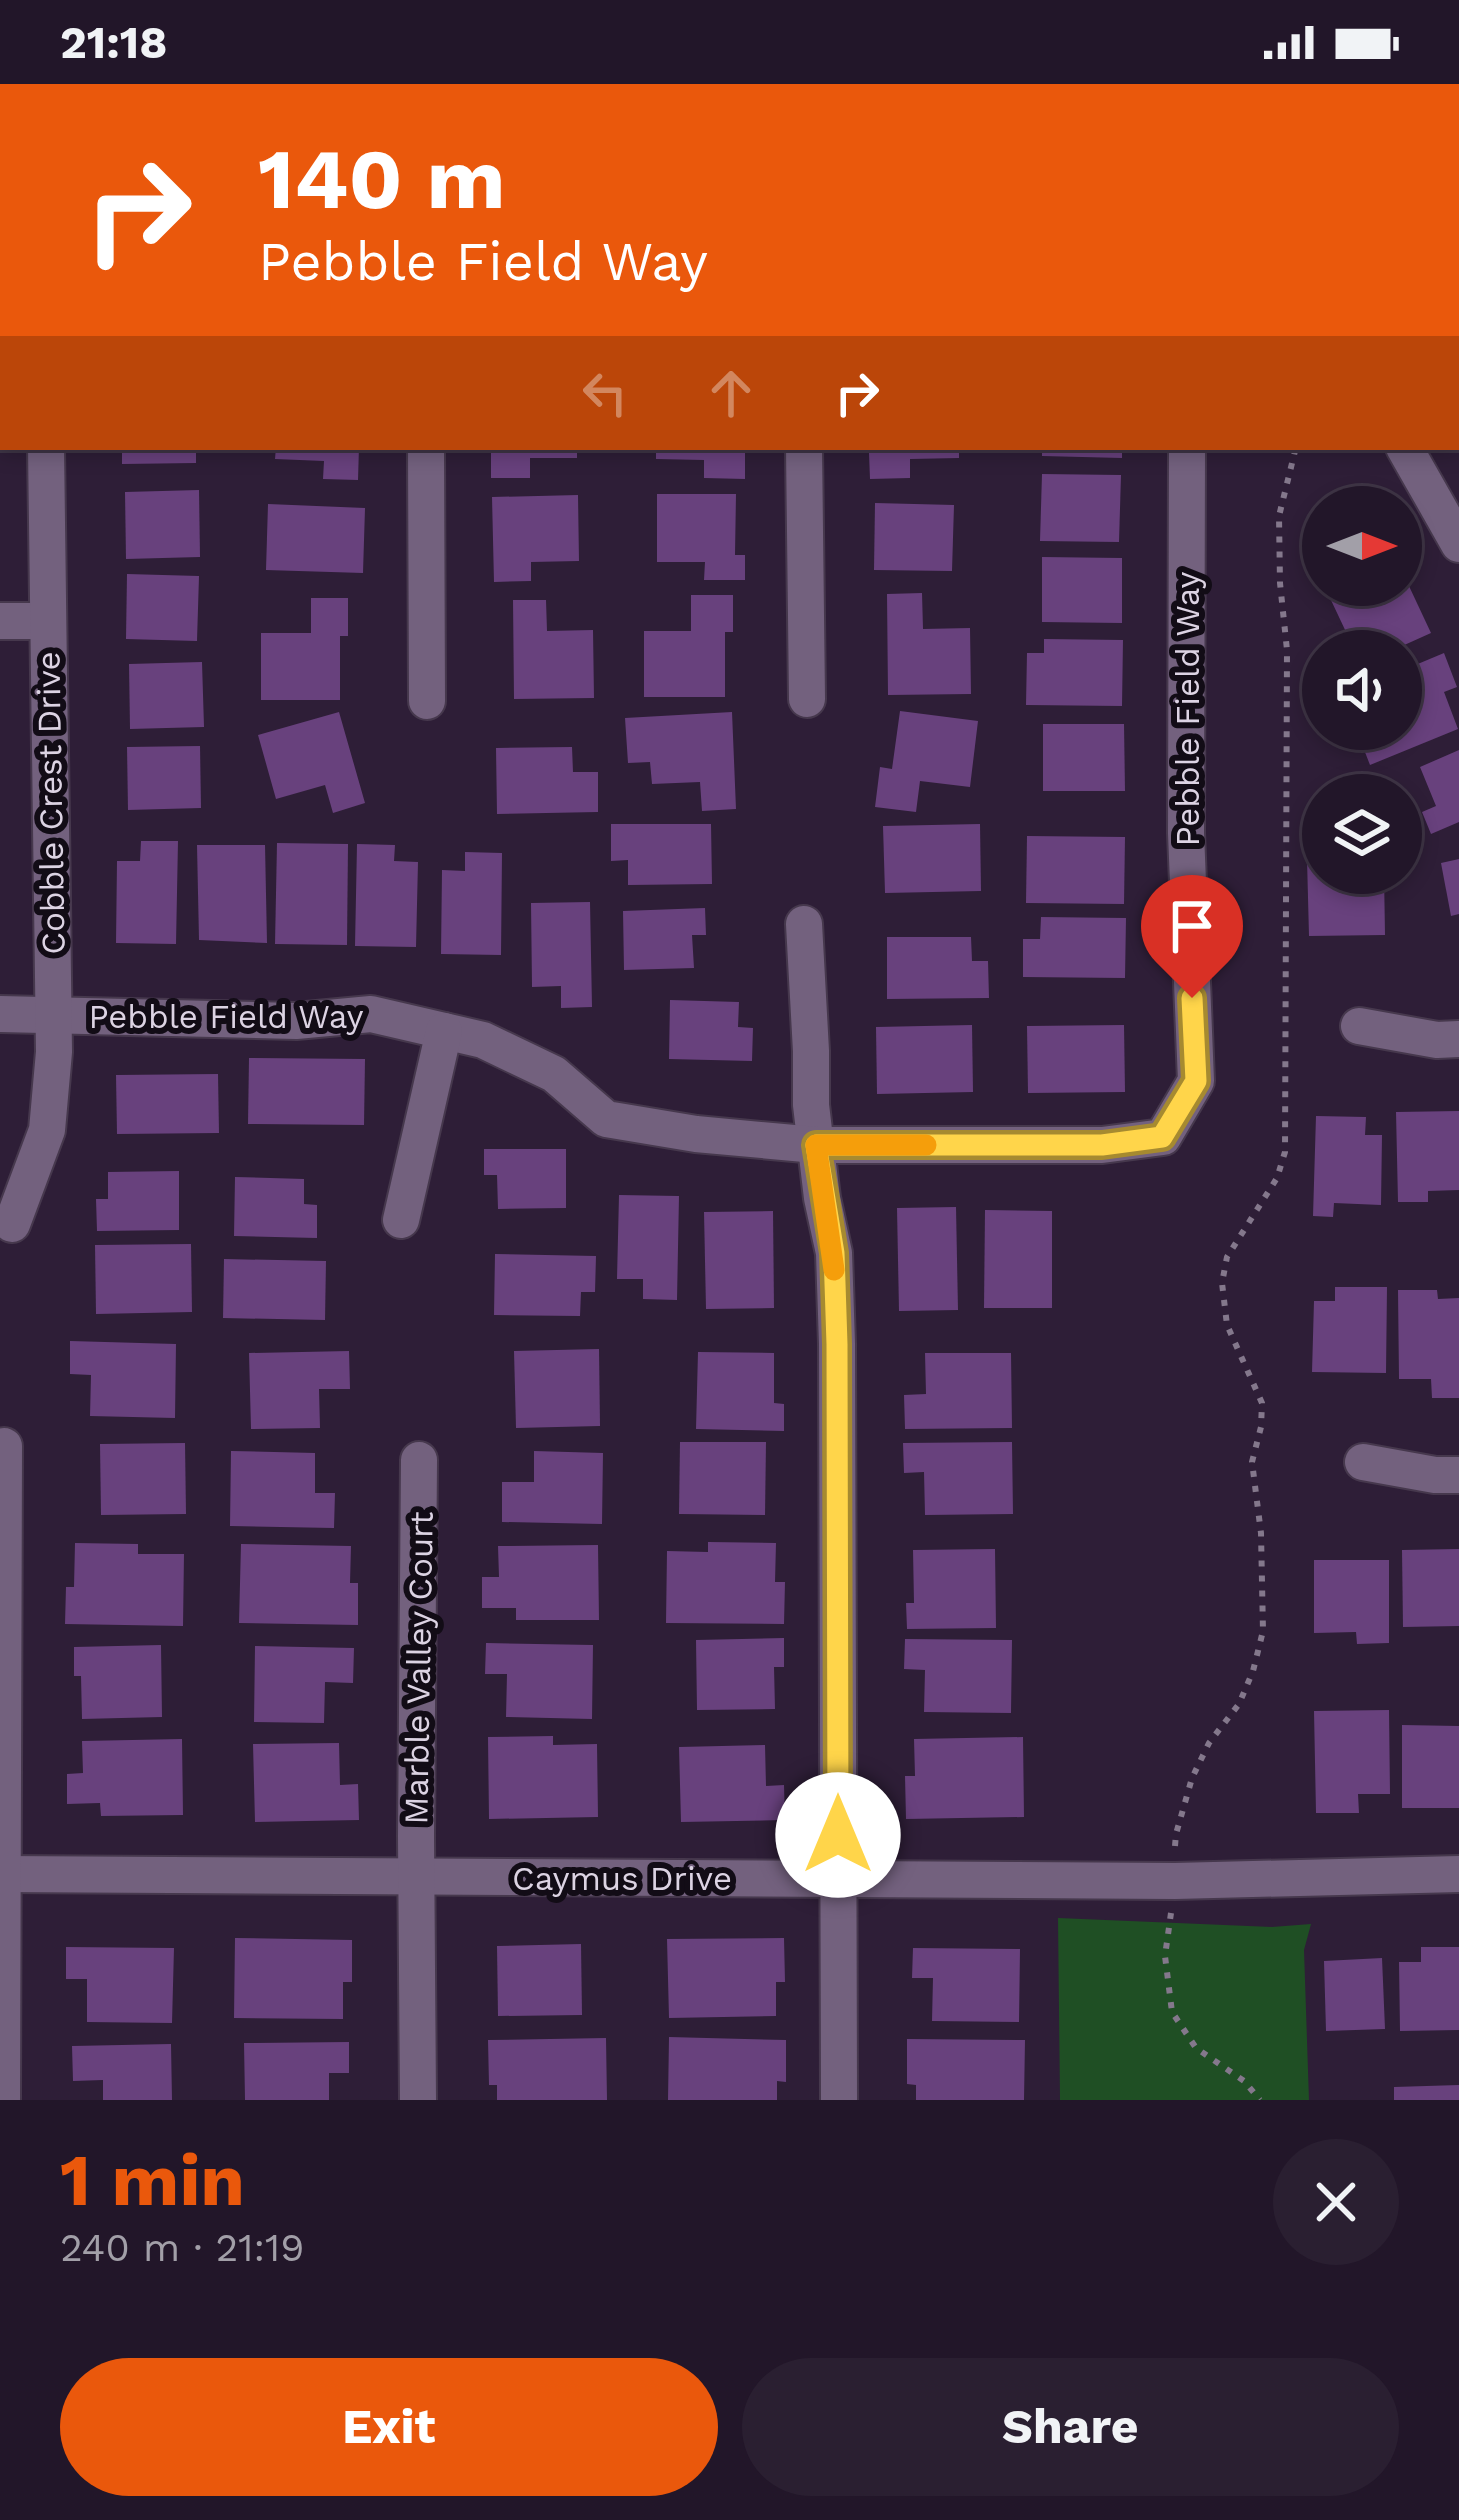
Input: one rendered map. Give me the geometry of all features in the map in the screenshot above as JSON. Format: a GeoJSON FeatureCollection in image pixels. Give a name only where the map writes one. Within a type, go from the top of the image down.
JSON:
{"type":"FeatureCollection","features":[{"type":"Feature","properties":{"kind":"street","name":"Cobble Crest Drive"},"geometry":{"type":"LineString","coordinates":[[12,1223],[47,1130],[54,1052],[46,450]]}},
{"type":"Feature","properties":{"kind":"street"},"geometry":{"type":"LineString","coordinates":[[426,450],[427,701]]}},
{"type":"Feature","properties":{"kind":"street"},"geometry":{"type":"LineString","coordinates":[[804,450],[807,699]]}},
{"type":"Feature","properties":{"kind":"street","name":"Pebble Field Way"},"geometry":{"type":"LineString","coordinates":[[0,1014],[296,1021],[370,1014],[483,1040],[554,1073],[606,1119],[696,1134],[816,1145],[1102,1145],[1162,1137],[1196,1081],[1186,833],[1187,450]]}},
{"type":"Feature","properties":{"kind":"street"},"geometry":{"type":"LineString","coordinates":[[1406,450],[1459,544]]}},
{"type":"Feature","properties":{"kind":"street"},"geometry":{"type":"LineString","coordinates":[[0,621],[48,621]]}},
{"type":"Feature","properties":{"kind":"street"},"geometry":{"type":"LineString","coordinates":[[804,924],[811,1105],[834,1253],[837,1344],[839,2100]]}},
{"type":"Feature","properties":{"kind":"street"},"geometry":{"type":"LineString","coordinates":[[1359,1026],[1459,1040]]}},
{"type":"Feature","properties":{"kind":"street"},"geometry":{"type":"LineString","coordinates":[[401,1220],[444,1031]]}},
{"type":"Feature","properties":{"kind":"street"},"geometry":{"type":"LineString","coordinates":[[2,2100],[4,1446]]}},
{"type":"Feature","properties":{"kind":"street","name":"Marble Valley Court"},"geometry":{"type":"LineString","coordinates":[[418,2100],[419,1460]]}},
{"type":"Feature","properties":{"kind":"street"},"geometry":{"type":"LineString","coordinates":[[1363,1462],[1459,1475]]}},
{"type":"Feature","properties":{"kind":"street","name":"Caymus Drive"},"geometry":{"type":"LineString","coordinates":[[0,1874],[1175,1881],[1459,1874]]}},
{"type":"Feature","properties":{"kind":"path"},"geometry":{"type":"LineString","coordinates":[[1260,2100],[1244,2081],[1196,2048],[1172,2012],[1165,1956],[1176,1834],[1192,1778],[1208,1743],[1239,1704],[1263,1630],[1261,1533],[1252,1462],[1262,1403],[1227,1325],[1222,1283],[1227,1257],[1277,1178],[1285,1152],[1287,650],[1279,516],[1295,450]]}},
{"type":"Feature","properties":{"kind":"green space"},"geometry":{"type":"Polygon","coordinates":[[[1058,1918],[1272,1927],[1311,1924],[1304,1950],[1309,2100],[1060,2100],[1058,1918]]]}},
{"type":"Feature","properties":{"kind":"building"},"geometry":{"type":"Polygon","coordinates":[[[122,450],[196,450],[196,463],[122,464],[122,450]]]}},
{"type":"Feature","properties":{"kind":"building"},"geometry":{"type":"Polygon","coordinates":[[[276,450],[359,450],[358,480],[323,479],[324,461],[275,459],[276,450]]]}},
{"type":"Feature","properties":{"kind":"building"},"geometry":{"type":"Polygon","coordinates":[[[491,450],[577,450],[577,458],[530,458],[530,478],[491,478],[491,450]]]}},
{"type":"Feature","properties":{"kind":"building"},"geometry":{"type":"Polygon","coordinates":[[[656,450],[745,450],[745,479],[704,478],[704,460],[656,459],[656,450]]]}},
{"type":"Feature","properties":{"kind":"building"},"geometry":{"type":"Polygon","coordinates":[[[959,450],[959,458],[910,459],[910,478],[870,479],[869,453],[959,450]]]}},
{"type":"Feature","properties":{"kind":"building"},"geometry":{"type":"Polygon","coordinates":[[[1042,450],[1122,450],[1122,458],[1042,456],[1042,450]]]}},
{"type":"Feature","properties":{"kind":"building"},"geometry":{"type":"Polygon","coordinates":[[[1042,474],[1121,475],[1119,542],[1040,541],[1042,474]]]}},
{"type":"Feature","properties":{"kind":"building"},"geometry":{"type":"Polygon","coordinates":[[[199,490],[200,557],[126,559],[125,492],[199,490]]]}},
{"type":"Feature","properties":{"kind":"building"},"geometry":{"type":"Polygon","coordinates":[[[657,494],[736,494],[735,555],[745,555],[745,580],[704,580],[705,562],[657,562],[657,494]]]}},
{"type":"Feature","properties":{"kind":"building"},"geometry":{"type":"Polygon","coordinates":[[[578,495],[579,561],[531,562],[531,581],[494,582],[492,497],[578,495]]]}},
{"type":"Feature","properties":{"kind":"building"},"geometry":{"type":"Polygon","coordinates":[[[875,503],[954,505],[952,571],[874,570],[875,503]]]}},
{"type":"Feature","properties":{"kind":"building"},"geometry":{"type":"Polygon","coordinates":[[[268,504],[365,508],[363,573],[266,570],[268,504]]]}},
{"type":"Feature","properties":{"kind":"building"},"geometry":{"type":"Polygon","coordinates":[[[1042,557],[1122,558],[1122,623],[1042,622],[1042,557]]]}},
{"type":"Feature","properties":{"kind":"building"},"geometry":{"type":"Polygon","coordinates":[[[127,574],[199,576],[197,641],[126,639],[127,574]]]}},
{"type":"Feature","properties":{"kind":"building"},"geometry":{"type":"Polygon","coordinates":[[[922,593],[923,629],[970,628],[971,694],[888,695],[887,594],[922,593]]]}},
{"type":"Feature","properties":{"kind":"building"},"geometry":{"type":"Polygon","coordinates":[[[691,595],[733,595],[733,632],[725,632],[725,697],[644,697],[644,631],[691,631],[691,595]]]}},
{"type":"Feature","properties":{"kind":"building"},"geometry":{"type":"Polygon","coordinates":[[[311,598],[348,598],[348,636],[340,636],[340,700],[261,700],[261,633],[311,633],[311,598]]]}},
{"type":"Feature","properties":{"kind":"building"},"geometry":{"type":"Polygon","coordinates":[[[513,600],[546,600],[547,631],[593,630],[594,698],[514,699],[513,600]]]}},
{"type":"Feature","properties":{"kind":"building"},"geometry":{"type":"Polygon","coordinates":[[[1334,606],[1418,606],[1431,633],[1422,637],[1422,630],[1345,630],[1334,606]]]}},
{"type":"Feature","properties":{"kind":"building"},"geometry":{"type":"Polygon","coordinates":[[[1044,639],[1123,640],[1122,706],[1026,705],[1027,653],[1044,653],[1044,639]]]}},
{"type":"Feature","properties":{"kind":"building"},"geometry":{"type":"Polygon","coordinates":[[[1444,653],[1457,687],[1444,692],[1458,729],[1422,744],[1422,662],[1444,653]]]}},
{"type":"Feature","properties":{"kind":"building"},"geometry":{"type":"Polygon","coordinates":[[[202,662],[204,727],[130,729],[129,664],[202,662]]]}},
{"type":"Feature","properties":{"kind":"building"},"geometry":{"type":"Polygon","coordinates":[[[900,711],[978,721],[970,787],[920,781],[916,812],[875,807],[880,767],[892,769],[900,711]]]}},
{"type":"Feature","properties":{"kind":"building"},"geometry":{"type":"Polygon","coordinates":[[[339,712],[365,803],[333,813],[325,785],[276,799],[258,735],[339,712]]]}},
{"type":"Feature","properties":{"kind":"building"},"geometry":{"type":"Polygon","coordinates":[[[732,712],[736,809],[702,811],[700,782],[652,784],[650,762],[628,763],[625,718],[732,712]]]}},
{"type":"Feature","properties":{"kind":"building"},"geometry":{"type":"Polygon","coordinates":[[[1043,724],[1124,724],[1125,791],[1043,791],[1043,724]]]}},
{"type":"Feature","properties":{"kind":"building"},"geometry":{"type":"Polygon","coordinates":[[[200,746],[201,808],[128,810],[127,747],[200,746]]]}},
{"type":"Feature","properties":{"kind":"building"},"geometry":{"type":"Polygon","coordinates":[[[572,747],[573,772],[598,772],[598,812],[497,814],[496,748],[572,747]]]}},
{"type":"Feature","properties":{"kind":"building"},"geometry":{"type":"Polygon","coordinates":[[[1364,750],[1407,750],[1370,765],[1364,750]]]}},
{"type":"Feature","properties":{"kind":"building"},"geometry":{"type":"Polygon","coordinates":[[[1459,750],[1459,822],[1431,834],[1422,812],[1436,806],[1420,767],[1459,750]]]}},
{"type":"Feature","properties":{"kind":"building"},"geometry":{"type":"Polygon","coordinates":[[[611,824],[711,824],[712,884],[628,885],[628,860],[611,861],[611,824]]]}},
{"type":"Feature","properties":{"kind":"building"},"geometry":{"type":"Polygon","coordinates":[[[980,824],[981,891],[885,893],[883,826],[980,824]]]}},
{"type":"Feature","properties":{"kind":"building"},"geometry":{"type":"Polygon","coordinates":[[[1027,836],[1125,837],[1124,904],[1026,903],[1027,836]]]}},
{"type":"Feature","properties":{"kind":"building"},"geometry":{"type":"Polygon","coordinates":[[[141,841],[178,841],[176,944],[116,943],[117,861],[140,861],[141,841]]]}},
{"type":"Feature","properties":{"kind":"building"},"geometry":{"type":"Polygon","coordinates":[[[277,843],[348,844],[347,945],[275,944],[277,843]]]}},
{"type":"Feature","properties":{"kind":"building"},"geometry":{"type":"Polygon","coordinates":[[[357,844],[395,845],[394,861],[418,862],[416,947],[355,946],[357,844]]]}},
{"type":"Feature","properties":{"kind":"building"},"geometry":{"type":"Polygon","coordinates":[[[197,845],[265,845],[267,943],[199,940],[197,845]]]}},
{"type":"Feature","properties":{"kind":"building"},"geometry":{"type":"Polygon","coordinates":[[[465,852],[502,853],[501,955],[441,954],[442,870],[465,871],[465,852]]]}},
{"type":"Feature","properties":{"kind":"building"},"geometry":{"type":"Polygon","coordinates":[[[1459,859],[1459,914],[1451,916],[1441,863],[1459,859]]]}},
{"type":"Feature","properties":{"kind":"building"},"geometry":{"type":"Polygon","coordinates":[[[1308,894],[1384,894],[1385,935],[1309,936],[1308,894]]]}},
{"type":"Feature","properties":{"kind":"building"},"geometry":{"type":"Polygon","coordinates":[[[590,902],[592,1007],[561,1008],[561,986],[532,987],[531,903],[590,902]]]}},
{"type":"Feature","properties":{"kind":"building"},"geometry":{"type":"Polygon","coordinates":[[[705,908],[706,935],[692,935],[694,968],[624,970],[623,911],[705,908]]]}},
{"type":"Feature","properties":{"kind":"building"},"geometry":{"type":"Polygon","coordinates":[[[1041,917],[1126,918],[1125,978],[1023,977],[1023,939],[1040,939],[1041,917]]]}},
{"type":"Feature","properties":{"kind":"building"},"geometry":{"type":"Polygon","coordinates":[[[887,937],[971,937],[972,961],[988,961],[989,998],[887,999],[887,937]]]}},
{"type":"Feature","properties":{"kind":"building"},"geometry":{"type":"Polygon","coordinates":[[[670,1000],[739,1002],[738,1027],[753,1028],[752,1061],[669,1059],[670,1000]]]}},
{"type":"Feature","properties":{"kind":"building"},"geometry":{"type":"Polygon","coordinates":[[[972,1025],[973,1092],[877,1094],[876,1027],[972,1025]]]}},
{"type":"Feature","properties":{"kind":"building"},"geometry":{"type":"Polygon","coordinates":[[[1124,1025],[1125,1092],[1028,1093],[1027,1026],[1124,1025]]]}},
{"type":"Feature","properties":{"kind":"building"},"geometry":{"type":"Polygon","coordinates":[[[249,1058],[365,1059],[364,1125],[248,1124],[249,1058]]]}},
{"type":"Feature","properties":{"kind":"building"},"geometry":{"type":"Polygon","coordinates":[[[218,1074],[219,1133],[117,1134],[116,1075],[218,1074]]]}},
{"type":"Feature","properties":{"kind":"building"},"geometry":{"type":"Polygon","coordinates":[[[1459,1111],[1459,1190],[1428,1191],[1428,1202],[1398,1202],[1396,1112],[1459,1111]]]}},
{"type":"Feature","properties":{"kind":"building"},"geometry":{"type":"Polygon","coordinates":[[[1316,1116],[1366,1117],[1365,1135],[1382,1135],[1381,1205],[1334,1203],[1333,1217],[1313,1216],[1316,1116]]]}},
{"type":"Feature","properties":{"kind":"building"},"geometry":{"type":"Polygon","coordinates":[[[484,1149],[566,1149],[566,1208],[498,1209],[497,1175],[484,1175],[484,1149]]]}},
{"type":"Feature","properties":{"kind":"building"},"geometry":{"type":"Polygon","coordinates":[[[179,1171],[179,1230],[97,1231],[96,1199],[108,1199],[108,1172],[179,1171]]]}},
{"type":"Feature","properties":{"kind":"building"},"geometry":{"type":"Polygon","coordinates":[[[235,1177],[304,1179],[304,1204],[317,1205],[317,1238],[234,1236],[235,1177]]]}},
{"type":"Feature","properties":{"kind":"building"},"geometry":{"type":"Polygon","coordinates":[[[619,1195],[679,1196],[677,1300],[643,1299],[643,1279],[617,1279],[619,1195]]]}},
{"type":"Feature","properties":{"kind":"building"},"geometry":{"type":"Polygon","coordinates":[[[956,1207],[958,1310],[899,1311],[897,1208],[956,1207]]]}},
{"type":"Feature","properties":{"kind":"building"},"geometry":{"type":"Polygon","coordinates":[[[985,1210],[1052,1211],[1052,1308],[984,1308],[985,1210]]]}},
{"type":"Feature","properties":{"kind":"building"},"geometry":{"type":"Polygon","coordinates":[[[773,1211],[774,1308],[706,1309],[704,1212],[773,1211]]]}},
{"type":"Feature","properties":{"kind":"building"},"geometry":{"type":"Polygon","coordinates":[[[191,1244],[192,1312],[96,1314],[95,1245],[191,1244]]]}},
{"type":"Feature","properties":{"kind":"building"},"geometry":{"type":"Polygon","coordinates":[[[495,1254],[596,1256],[595,1292],[581,1292],[580,1316],[494,1315],[495,1254]]]}},
{"type":"Feature","properties":{"kind":"building"},"geometry":{"type":"Polygon","coordinates":[[[224,1259],[326,1261],[325,1320],[223,1318],[224,1259]]]}},
{"type":"Feature","properties":{"kind":"building"},"geometry":{"type":"Polygon","coordinates":[[[1335,1287],[1387,1287],[1386,1373],[1312,1372],[1314,1301],[1335,1301],[1335,1287]]]}},
{"type":"Feature","properties":{"kind":"building"},"geometry":{"type":"Polygon","coordinates":[[[1398,1290],[1437,1290],[1438,1299],[1459,1298],[1459,1398],[1432,1398],[1431,1379],[1399,1379],[1398,1290]]]}},
{"type":"Feature","properties":{"kind":"building"},"geometry":{"type":"Polygon","coordinates":[[[70,1341],[176,1344],[175,1418],[90,1416],[91,1375],[70,1374],[70,1341]]]}},
{"type":"Feature","properties":{"kind":"building"},"geometry":{"type":"Polygon","coordinates":[[[599,1349],[600,1426],[516,1428],[514,1351],[599,1349]]]}},
{"type":"Feature","properties":{"kind":"building"},"geometry":{"type":"Polygon","coordinates":[[[349,1351],[350,1389],[319,1389],[320,1428],[251,1429],[249,1353],[349,1351]]]}},
{"type":"Feature","properties":{"kind":"building"},"geometry":{"type":"Polygon","coordinates":[[[698,1352],[774,1353],[774,1403],[784,1404],[784,1431],[696,1429],[698,1352]]]}},
{"type":"Feature","properties":{"kind":"building"},"geometry":{"type":"Polygon","coordinates":[[[925,1353],[1011,1353],[1012,1428],[905,1429],[904,1395],[926,1394],[925,1353]]]}},
{"type":"Feature","properties":{"kind":"building"},"geometry":{"type":"Polygon","coordinates":[[[680,1442],[766,1442],[765,1515],[679,1514],[680,1442]]]}},
{"type":"Feature","properties":{"kind":"building"},"geometry":{"type":"Polygon","coordinates":[[[1012,1442],[1013,1514],[925,1515],[924,1472],[904,1473],[903,1443],[1012,1442]]]}},
{"type":"Feature","properties":{"kind":"building"},"geometry":{"type":"Polygon","coordinates":[[[185,1443],[186,1514],[101,1515],[100,1444],[185,1443]]]}},
{"type":"Feature","properties":{"kind":"building"},"geometry":{"type":"Polygon","coordinates":[[[231,1451],[315,1453],[315,1493],[335,1493],[334,1528],[230,1526],[231,1451]]]}},
{"type":"Feature","properties":{"kind":"building"},"geometry":{"type":"Polygon","coordinates":[[[534,1451],[603,1453],[602,1524],[502,1522],[502,1482],[534,1482],[534,1451]]]}},
{"type":"Feature","properties":{"kind":"building"},"geometry":{"type":"Polygon","coordinates":[[[708,1542],[776,1543],[775,1582],[785,1582],[784,1624],[666,1623],[667,1551],[708,1552],[708,1542]]]}},
{"type":"Feature","properties":{"kind":"building"},"geometry":{"type":"Polygon","coordinates":[[[75,1543],[138,1544],[138,1554],[184,1554],[183,1626],[65,1624],[66,1587],[74,1587],[75,1543]]]}},
{"type":"Feature","properties":{"kind":"building"},"geometry":{"type":"Polygon","coordinates":[[[241,1544],[351,1546],[350,1583],[358,1583],[358,1625],[239,1623],[241,1544]]]}},
{"type":"Feature","properties":{"kind":"building"},"geometry":{"type":"Polygon","coordinates":[[[598,1545],[599,1620],[516,1620],[516,1608],[482,1608],[482,1577],[499,1577],[498,1546],[598,1545]]]}},
{"type":"Feature","properties":{"kind":"building"},"geometry":{"type":"Polygon","coordinates":[[[995,1549],[996,1628],[907,1629],[906,1603],[914,1603],[913,1550],[995,1549]]]}},
{"type":"Feature","properties":{"kind":"building"},"geometry":{"type":"Polygon","coordinates":[[[1459,1549],[1459,1626],[1403,1627],[1402,1550],[1459,1549]]]}},
{"type":"Feature","properties":{"kind":"building"},"geometry":{"type":"Polygon","coordinates":[[[1314,1560],[1389,1560],[1389,1643],[1357,1644],[1356,1632],[1314,1633],[1314,1560]]]}},
{"type":"Feature","properties":{"kind":"building"},"geometry":{"type":"Polygon","coordinates":[[[784,1638],[784,1667],[774,1667],[775,1709],[697,1710],[696,1640],[784,1638]]]}},
{"type":"Feature","properties":{"kind":"building"},"geometry":{"type":"Polygon","coordinates":[[[905,1639],[1012,1640],[1011,1713],[924,1712],[925,1670],[904,1669],[905,1639]]]}},
{"type":"Feature","properties":{"kind":"building"},"geometry":{"type":"Polygon","coordinates":[[[486,1643],[593,1645],[592,1719],[506,1717],[507,1674],[485,1674],[486,1643]]]}},
{"type":"Feature","properties":{"kind":"building"},"geometry":{"type":"Polygon","coordinates":[[[161,1645],[162,1717],[82,1719],[81,1676],[74,1676],[74,1647],[161,1645]]]}},
{"type":"Feature","properties":{"kind":"building"},"geometry":{"type":"Polygon","coordinates":[[[255,1646],[354,1648],[353,1683],[325,1682],[324,1723],[254,1722],[255,1646]]]}},
{"type":"Feature","properties":{"kind":"building"},"geometry":{"type":"Polygon","coordinates":[[[1389,1710],[1390,1794],[1358,1794],[1359,1813],[1316,1813],[1314,1711],[1389,1710]]]}},
{"type":"Feature","properties":{"kind":"building"},"geometry":{"type":"Polygon","coordinates":[[[1402,1725],[1459,1726],[1459,1808],[1402,1808],[1402,1725]]]}},
{"type":"Feature","properties":{"kind":"building"},"geometry":{"type":"Polygon","coordinates":[[[553,1736],[553,1745],[597,1744],[598,1817],[489,1819],[488,1737],[553,1736]]]}},
{"type":"Feature","properties":{"kind":"building"},"geometry":{"type":"Polygon","coordinates":[[[1023,1737],[1024,1817],[906,1819],[905,1776],[915,1776],[914,1739],[1023,1737]]]}},
{"type":"Feature","properties":{"kind":"building"},"geometry":{"type":"Polygon","coordinates":[[[182,1739],[183,1815],[101,1816],[100,1803],[67,1804],[67,1774],[83,1773],[82,1741],[182,1739]]]}},
{"type":"Feature","properties":{"kind":"building"},"geometry":{"type":"Polygon","coordinates":[[[339,1743],[340,1785],[358,1784],[359,1820],[255,1822],[253,1744],[339,1743]]]}},
{"type":"Feature","properties":{"kind":"building"},"geometry":{"type":"Polygon","coordinates":[[[765,1745],[766,1786],[784,1785],[785,1820],[681,1822],[679,1747],[765,1745]]]}},
{"type":"Feature","properties":{"kind":"building"},"geometry":{"type":"Polygon","coordinates":[[[235,1938],[352,1940],[352,1982],[343,1982],[343,2019],[234,2018],[235,1938]]]}},
{"type":"Feature","properties":{"kind":"building"},"geometry":{"type":"Polygon","coordinates":[[[784,1938],[785,1982],[776,1982],[776,2016],[669,2018],[667,1939],[784,1938]]]}},
{"type":"Feature","properties":{"kind":"building"},"geometry":{"type":"Polygon","coordinates":[[[581,1944],[582,2015],[498,2016],[497,1946],[581,1944]]]}},
{"type":"Feature","properties":{"kind":"building"},"geometry":{"type":"Polygon","coordinates":[[[66,1947],[174,1948],[172,2023],[87,2022],[87,1979],[66,1979],[66,1947]]]}},
{"type":"Feature","properties":{"kind":"building"},"geometry":{"type":"Polygon","coordinates":[[[1421,1947],[1459,1947],[1459,2030],[1400,2031],[1399,1962],[1421,1962],[1421,1947]]]}},
{"type":"Feature","properties":{"kind":"building"},"geometry":{"type":"Polygon","coordinates":[[[913,1948],[1020,1949],[1019,2022],[932,2021],[933,1978],[912,1978],[913,1948]]]}},
{"type":"Feature","properties":{"kind":"building"},"geometry":{"type":"Polygon","coordinates":[[[1382,1958],[1385,2029],[1326,2031],[1324,1961],[1382,1958]]]}},
{"type":"Feature","properties":{"kind":"building"},"geometry":{"type":"Polygon","coordinates":[[[669,2037],[786,2040],[786,2082],[777,2081],[777,2100],[668,2100],[669,2037]]]}},
{"type":"Feature","properties":{"kind":"building"},"geometry":{"type":"Polygon","coordinates":[[[606,2038],[607,2100],[497,2100],[497,2085],[489,2085],[488,2040],[606,2038]]]}},
{"type":"Feature","properties":{"kind":"building"},"geometry":{"type":"Polygon","coordinates":[[[907,2039],[1025,2040],[1024,2100],[916,2100],[916,2085],[907,2084],[907,2039]]]}},
{"type":"Feature","properties":{"kind":"building"},"geometry":{"type":"Polygon","coordinates":[[[349,2042],[349,2073],[329,2073],[329,2100],[245,2100],[244,2043],[349,2042]]]}},
{"type":"Feature","properties":{"kind":"building"},"geometry":{"type":"Polygon","coordinates":[[[171,2044],[172,2100],[103,2100],[103,2080],[73,2081],[72,2046],[171,2044]]]}},
{"type":"Feature","properties":{"kind":"building"},"geometry":{"type":"Polygon","coordinates":[[[1459,2085],[1459,2100],[1394,2100],[1394,2087],[1459,2085]]]}},
{"type":"Feature","properties":{"kind":"slow traffic"},"geometry":{"type":"LineString","coordinates":[[834,1270],[816,1145],[926,1145]]}},
{"type":"Feature","properties":{"kind":"route"},"geometry":{"type":"LineString","coordinates":[[838,1835],[837,1344],[834,1253],[816,1145],[1102,1145],[1162,1137],[1196,1081],[1192,998]]}}]}
